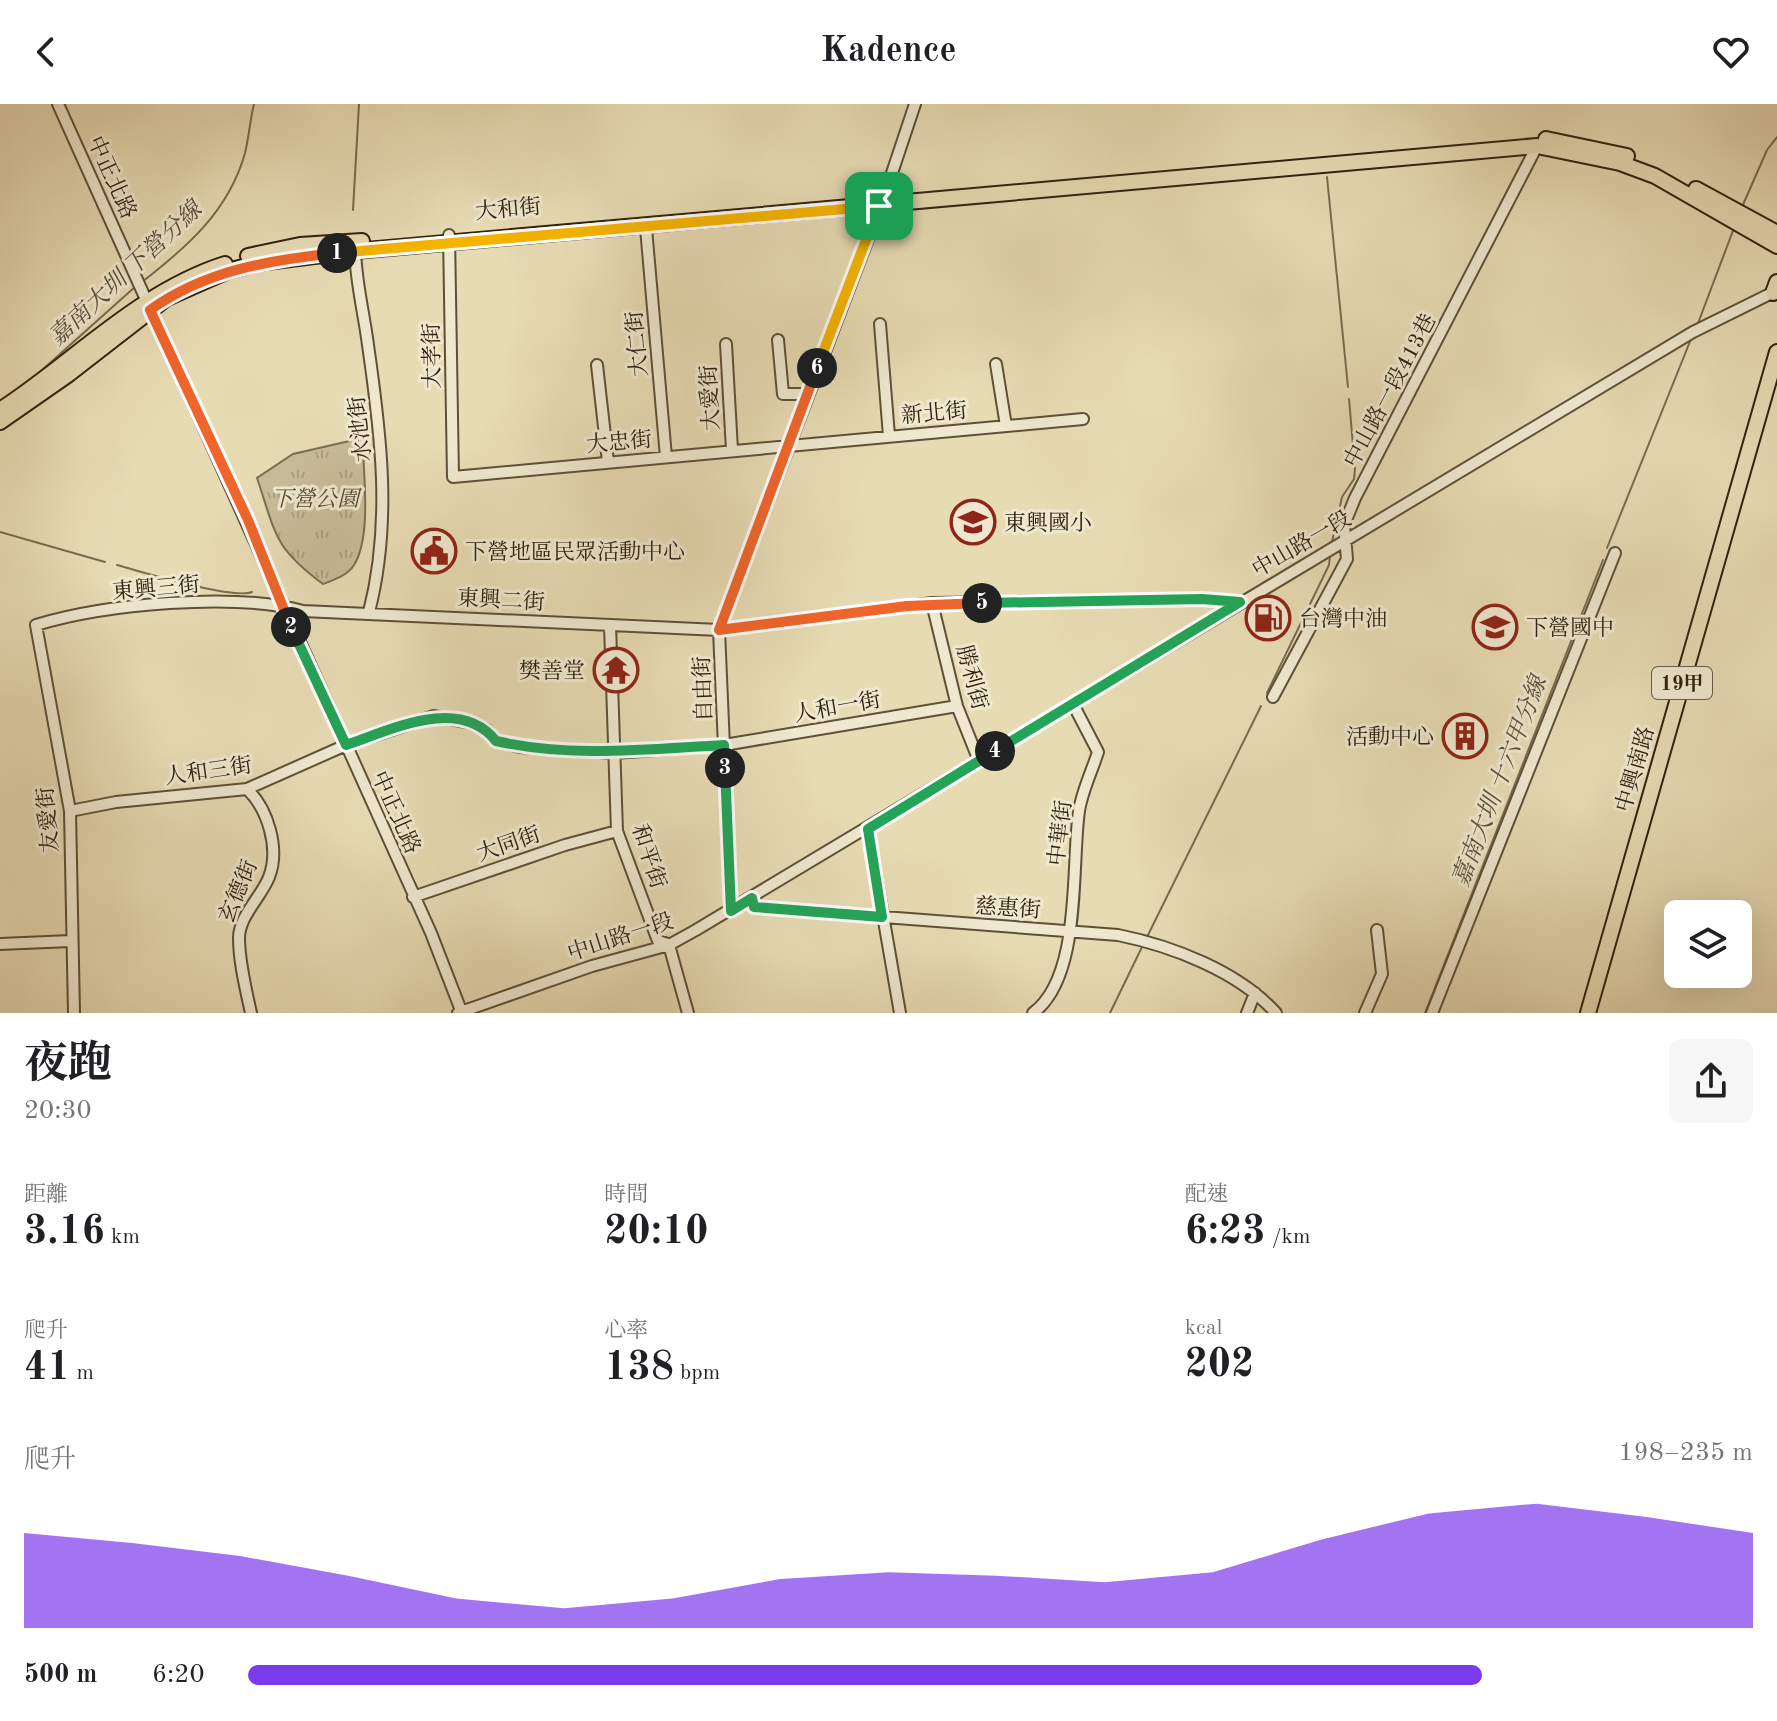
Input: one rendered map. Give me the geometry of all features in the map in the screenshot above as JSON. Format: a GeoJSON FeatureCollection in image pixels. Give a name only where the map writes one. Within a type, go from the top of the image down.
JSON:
{"type":"FeatureCollection","features":[{"type":"Feature","properties":{"kind":"main road"},"geometry":{"type":"LineString","coordinates":[[881,202],[1542,138],[1620,153],[1657,168],[1775,243]]}},
{"type":"Feature","properties":{"kind":"main road"},"geometry":{"type":"LineString","coordinates":[[881,202],[1537,146],[1620,163],[1655,176],[1775,243]]}},
{"type":"Feature","properties":{"kind":"main road","name":"大和街"},"geometry":{"type":"LineString","coordinates":[[449,239],[646,228],[881,202]]}},
{"type":"Feature","properties":{"kind":"main road","name":"大和街"},"geometry":{"type":"LineString","coordinates":[[146,301],[167,298],[228,271],[355,246],[881,202]]}},
{"type":"Feature","properties":{"kind":"main road"},"geometry":{"type":"LineString","coordinates":[[0,410],[146,301]]}},
{"type":"Feature","properties":{"kind":"main road"},"geometry":{"type":"LineString","coordinates":[[0,422],[69,374],[146,301]]}},
{"type":"Feature","properties":{"kind":"main road","name":"中興南路"},"geometry":{"type":"LineString","coordinates":[[1588,1013],[1777,352]]}},
{"type":"Feature","properties":{"kind":"street","name":"中正北路"},"geometry":{"type":"LineString","coordinates":[[58,104],[248,520],[281,605],[413,897],[460,1013]]}},
{"type":"Feature","properties":{"kind":"street","name":"自由街"},"geometry":{"type":"LineString","coordinates":[[731,911],[719,630],[915,104]]}},
{"type":"Feature","properties":{"kind":"street","name":"中山路一段413巷"},"geometry":{"type":"LineString","coordinates":[[1273,697],[1347,559],[1344,525],[1355,498],[1537,146]]}},
{"type":"Feature","properties":{"kind":"street","name":"大仁街"},"geometry":{"type":"LineString","coordinates":[[646,228],[666,457]]}},
{"type":"Feature","properties":{"kind":"street","name":"大孝街"},"geometry":{"type":"LineString","coordinates":[[449,239],[453,477]]}},
{"type":"Feature","properties":{"kind":"street","name":"水池街"},"geometry":{"type":"LineString","coordinates":[[355,246],[381,434],[384,489],[380,568],[369,612]]}},
{"type":"Feature","properties":{"kind":"street","name":"中山路一段"},"geometry":{"type":"LineString","coordinates":[[460,1013],[592,966],[669,945],[731,911],[1240,602],[1693,332],[1776,288]]}},
{"type":"Feature","properties":{"kind":"street"},"geometry":{"type":"LineString","coordinates":[[880,324],[889,436]]}},
{"type":"Feature","properties":{"kind":"street"},"geometry":{"type":"LineString","coordinates":[[778,340],[783,394],[807,394]]}},
{"type":"Feature","properties":{"kind":"street","name":"大愛街"},"geometry":{"type":"LineString","coordinates":[[726,344],[732,450]]}},
{"type":"Feature","properties":{"kind":"street"},"geometry":{"type":"LineString","coordinates":[[996,364],[1006,426]]}},
{"type":"Feature","properties":{"kind":"street"},"geometry":{"type":"LineString","coordinates":[[597,365],[608,462]]}},
{"type":"Feature","properties":{"kind":"street","name":"新北街"},"geometry":{"type":"LineString","coordinates":[[788,445],[1083,419]]}},
{"type":"Feature","properties":{"kind":"street","name":"大忠街"},"geometry":{"type":"LineString","coordinates":[[453,477],[788,445]]}},
{"type":"Feature","properties":{"kind":"street"},"geometry":{"type":"LineString","coordinates":[[1432,1013],[1615,553]]}},
{"type":"Feature","properties":{"kind":"street","name":"東興二街"},"geometry":{"type":"LineString","coordinates":[[281,605],[303,611],[719,630],[932,603],[1202,599],[1240,602]]}},
{"type":"Feature","properties":{"kind":"street","name":"東興三街"},"geometry":{"type":"LineString","coordinates":[[36,625],[109,611],[197,603],[281,605]]}},
{"type":"Feature","properties":{"kind":"street","name":"勝利街"},"geometry":{"type":"LineString","coordinates":[[932,603],[957,706],[979,761]]}},
{"type":"Feature","properties":{"kind":"street","name":"友愛街"},"geometry":{"type":"LineString","coordinates":[[36,625],[70,811],[74,1013]]}},
{"type":"Feature","properties":{"kind":"street","name":"和平街"},"geometry":{"type":"LineString","coordinates":[[610,625],[617,831],[658,941],[669,945],[688,1013]]}},
{"type":"Feature","properties":{"kind":"street","name":"中華街"},"geometry":{"type":"LineString","coordinates":[[1035,1012],[1044,1005],[1063,968],[1079,811],[1098,752],[1073,704]]}},
{"type":"Feature","properties":{"kind":"street","name":"人和一街"},"geometry":{"type":"LineString","coordinates":[[615,753],[724,745],[957,706]]}},
{"type":"Feature","properties":{"kind":"street","name":"人和三街"},"geometry":{"type":"LineString","coordinates":[[70,811],[116,802],[247,789],[346,745],[434,716],[470,723],[487,730],[496,741],[520,747],[615,753]]}},
{"type":"Feature","properties":{"kind":"street","name":"玄德街"},"geometry":{"type":"LineString","coordinates":[[247,789],[264,815],[272,838],[273,855],[269,878],[239,936],[251,1013]]}},
{"type":"Feature","properties":{"kind":"street"},"geometry":{"type":"LineString","coordinates":[[868,829],[900,1013]]}},
{"type":"Feature","properties":{"kind":"street","name":"大同街"},"geometry":{"type":"LineString","coordinates":[[413,897],[508,863],[617,831]]}},
{"type":"Feature","properties":{"kind":"street","name":"慈惠街"},"geometry":{"type":"LineString","coordinates":[[752,898],[754,907],[1118,935],[1158,944],[1234,979],[1276,1013]]}},
{"type":"Feature","properties":{"kind":"street"},"geometry":{"type":"LineString","coordinates":[[1365,1013],[1382,974],[1377,930]]}},
{"type":"Feature","properties":{"kind":"street"},"geometry":{"type":"LineString","coordinates":[[0,944],[71,941]]}},
{"type":"Feature","properties":{"kind":"street"},"geometry":{"type":"LineString","coordinates":[[1247,1013],[1255,993]]}},
{"type":"Feature","properties":{"kind":"green space","name":"下營公園"},"geometry":{"type":"Polygon","coordinates":[[[358,439],[356,448],[363,448],[363,540],[351,569],[323,584],[294,560],[278,538],[257,478],[293,454],[358,439]]]}},
{"type":"Feature","properties":{"kind":"waterway","name":"嘉南大圳 下營分線"},"geometry":{"type":"LineString","coordinates":[[142,282],[190,241],[228,193],[245,153],[254,104]]}},
{"type":"Feature","properties":{"kind":"waterway"},"geometry":{"type":"LineString","coordinates":[[353,210],[359,104]]}},
{"type":"Feature","properties":{"kind":"waterway","name":"嘉南大圳 十六甲分線"},"geometry":{"type":"LineString","coordinates":[[1742,207],[1767,150],[1777,137]]}},
{"type":"Feature","properties":{"kind":"waterway"},"geometry":{"type":"LineString","coordinates":[[1327,177],[1348,387]]}},
{"type":"Feature","properties":{"kind":"waterway","name":"嘉南大圳 十六甲分線"},"geometry":{"type":"LineString","coordinates":[[1697,326],[1734,228]]}},
{"type":"Feature","properties":{"kind":"waterway","name":"嘉南大圳 下營分線"},"geometry":{"type":"LineString","coordinates":[[31,380],[136,286]]}},
{"type":"Feature","properties":{"kind":"waterway","name":"嘉南大圳 十六甲分線"},"geometry":{"type":"LineString","coordinates":[[1607,548],[1691,339]]}},
{"type":"Feature","properties":{"kind":"waterway"},"geometry":{"type":"LineString","coordinates":[[1332,542],[1342,497],[1354,479],[1349,399]]}},
{"type":"Feature","properties":{"kind":"waterway"},"geometry":{"type":"LineString","coordinates":[[0,532],[105,562]]}},
{"type":"Feature","properties":{"kind":"waterway"},"geometry":{"type":"LineString","coordinates":[[1267,693],[1329,565],[1330,556]]}},
{"type":"Feature","properties":{"kind":"waterway","name":"嘉南大圳 十六甲分線"},"geometry":{"type":"LineString","coordinates":[[1425,1013],[1603,560]]}},
{"type":"Feature","properties":{"kind":"waterway"},"geometry":{"type":"LineString","coordinates":[[117,565],[207,589],[252,592]]}},
{"type":"Feature","properties":{"kind":"waterway"},"geometry":{"type":"LineString","coordinates":[[1148,935],[1261,706]]}},
{"type":"Feature","properties":{"kind":"waterway"},"geometry":{"type":"LineString","coordinates":[[1110,1013],[1142,947]]}},
{"type":"Feature","properties":{"kind":"place","name":"東興國小"},"geometry":{"type":"Point","coordinates":[973,522]}},
{"type":"Feature","properties":{"kind":"place","name":"下營地區民眾活動中心"},"geometry":{"type":"Point","coordinates":[434,551]}},
{"type":"Feature","properties":{"kind":"place","name":"台灣中油"},"geometry":{"type":"Point","coordinates":[1268,618]}},
{"type":"Feature","properties":{"kind":"place","name":"下營國中"},"geometry":{"type":"Point","coordinates":[1495,627]}},
{"type":"Feature","properties":{"kind":"place","name":"樊善堂"},"geometry":{"type":"Point","coordinates":[616,670]}},
{"type":"Feature","properties":{"kind":"place","name":"活動中心"},"geometry":{"type":"Point","coordinates":[1465,736]}},
{"type":"Feature","properties":{"kind":"route"},"geometry":{"type":"LineString","coordinates":[[879,206],[719,630],[932,603],[1202,599],[1240,602],[868,829],[882,917],[754,907],[752,898],[731,911],[724,745],[615,753],[564,752],[496,741],[487,730],[470,723],[434,716],[346,745],[281,605],[248,520],[150,310],[167,298],[228,271],[269,261],[879,206]]}}]}
